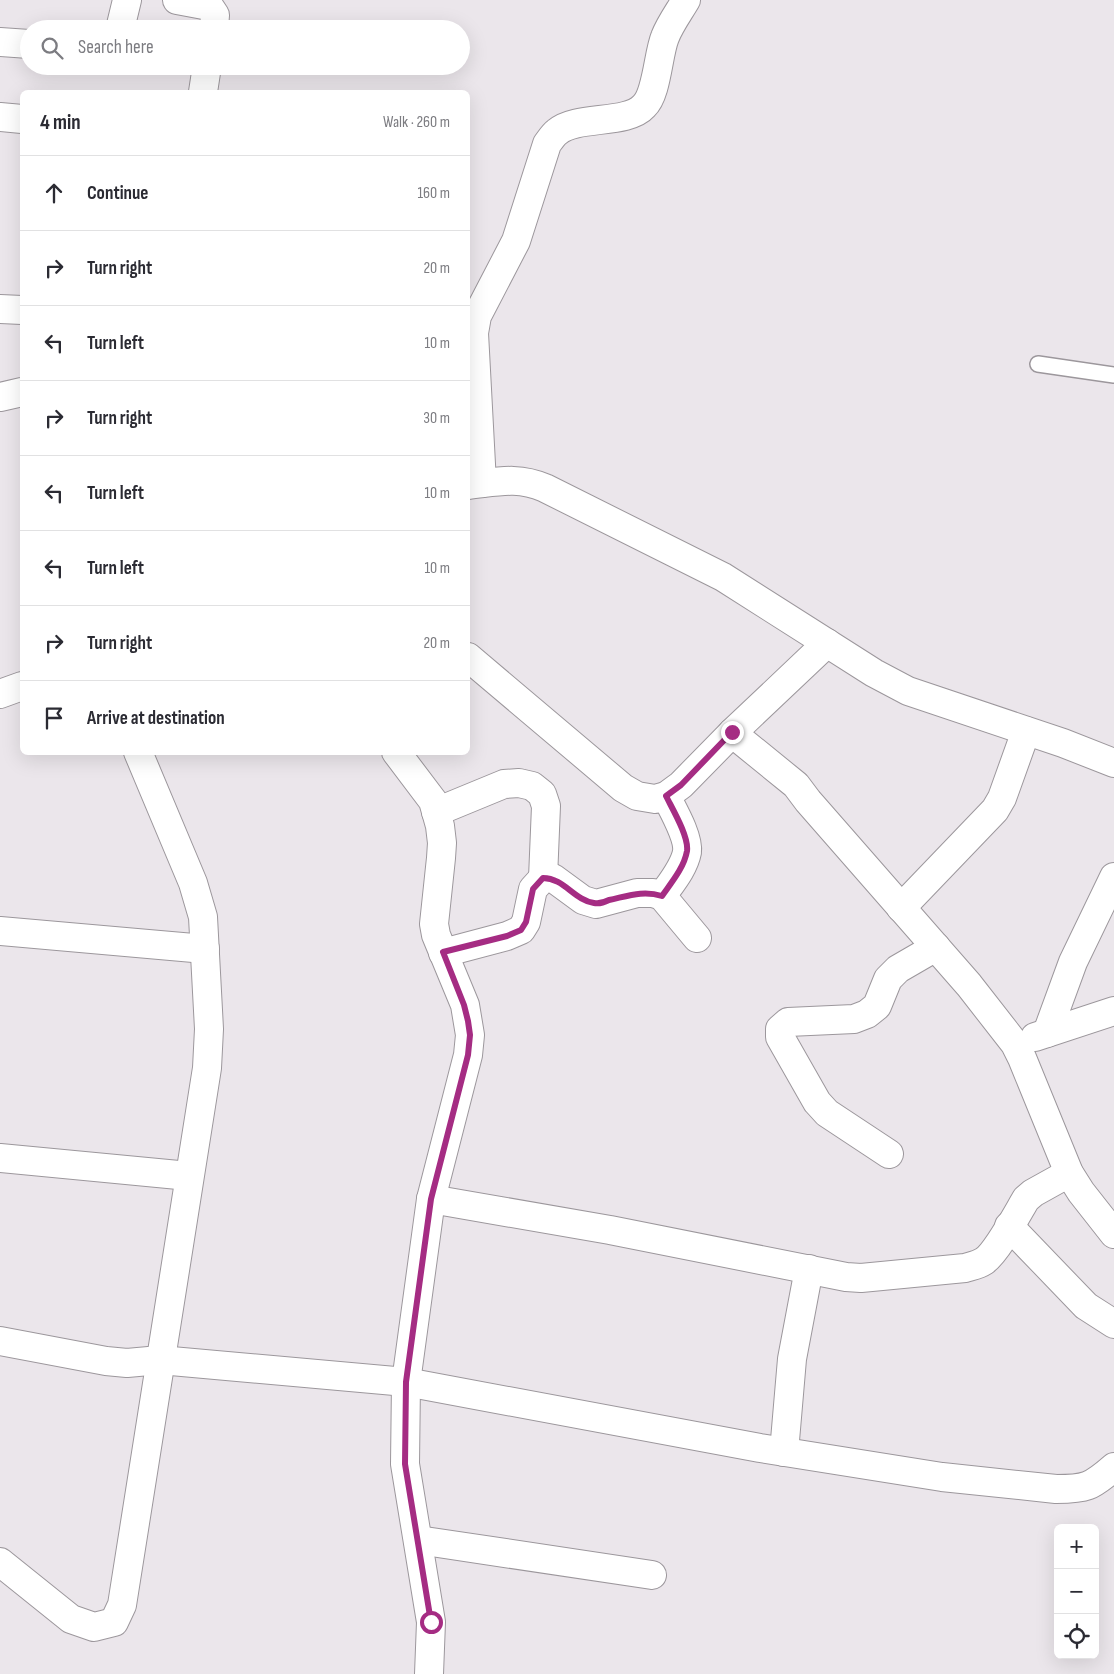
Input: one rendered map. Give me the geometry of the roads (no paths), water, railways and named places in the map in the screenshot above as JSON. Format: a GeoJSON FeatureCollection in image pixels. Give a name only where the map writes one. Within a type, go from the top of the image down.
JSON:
{"type":"FeatureCollection","features":[{"type":"Feature","properties":{"kind":"street"},"geometry":{"type":"LineString","coordinates":[[122,20],[127,0]]}},
{"type":"Feature","properties":{"kind":"street"},"geometry":{"type":"LineString","coordinates":[[177,0],[209,6],[215,15],[215,20]]}},
{"type":"Feature","properties":{"kind":"street"},"geometry":{"type":"LineString","coordinates":[[686,0],[665,38],[651,95],[644,107],[631,114],[569,125],[557,132],[547,144],[516,241],[477,316],[474,333],[475,484],[515,481],[530,482],[546,488],[724,577],[874,673],[908,691],[1114,763]]}},
{"type":"Feature","properties":{"kind":"street"},"geometry":{"type":"LineString","coordinates":[[0,42],[20,43]]}},
{"type":"Feature","properties":{"kind":"street"},"geometry":{"type":"LineString","coordinates":[[203,90],[206,75]]}},
{"type":"Feature","properties":{"kind":"street"},"geometry":{"type":"LineString","coordinates":[[0,117],[20,119]]}},
{"type":"Feature","properties":{"kind":"street"},"geometry":{"type":"LineString","coordinates":[[0,309],[20,310]]}},
{"type":"Feature","properties":{"kind":"street"},"geometry":{"type":"LineString","coordinates":[[0,397],[20,392]]}},
{"type":"Feature","properties":{"kind":"street"},"geometry":{"type":"LineString","coordinates":[[470,659],[623,788],[637,796],[655,799],[666,796],[681,785],[732,732],[827,643]]}},
{"type":"Feature","properties":{"kind":"street"},"geometry":{"type":"LineString","coordinates":[[0,694],[20,687]]}},
{"type":"Feature","properties":{"kind":"street"},"geometry":{"type":"LineString","coordinates":[[902,908],[995,810],[1002,798],[1026,731]]}},
{"type":"Feature","properties":{"kind":"street"},"geometry":{"type":"LineString","coordinates":[[732,732],[796,785],[969,985],[1015,1044],[1069,1173],[1081,1192],[1114,1234]]}},
{"type":"Feature","properties":{"kind":"street"},"geometry":{"type":"LineString","coordinates":[[0,1562],[71,1619],[94,1627],[114,1622],[122,1605],[207,1068],[210,1029],[203,917],[193,883],[139,755]]}},
{"type":"Feature","properties":{"kind":"street"},"geometry":{"type":"LineString","coordinates":[[398,755],[433,801],[440,826],[442,843],[434,924],[436,935],[464,1005],[470,1035],[468,1055],[431,1199],[406,1382],[405,1464],[431,1622],[429,1674]]}},
{"type":"Feature","properties":{"kind":"street"},"geometry":{"type":"LineString","coordinates":[[436,812],[504,784],[519,783],[532,786],[542,794],[546,806],[543,878],[533,889],[526,922],[521,930],[507,936],[443,952]]}},
{"type":"Feature","properties":{"kind":"street"},"geometry":{"type":"LineString","coordinates":[[662,896],[682,866],[687,850],[686,838],[666,796]]}},
{"type":"Feature","properties":{"kind":"street"},"geometry":{"type":"LineString","coordinates":[[543,878],[553,878],[583,900],[596,904],[637,893],[652,893],[662,896],[697,938]]}},
{"type":"Feature","properties":{"kind":"street"},"geometry":{"type":"LineString","coordinates":[[1047,1033],[1079,946],[1114,878]]}},
{"type":"Feature","properties":{"kind":"street"},"geometry":{"type":"LineString","coordinates":[[0,931],[205,949]]}},
{"type":"Feature","properties":{"kind":"street"},"geometry":{"type":"LineString","coordinates":[[889,1154],[827,1113],[818,1102],[780,1037],[780,1029],[788,1022],[854,1019],[867,1014],[877,1006],[888,980],[898,969],[936,947]]}},
{"type":"Feature","properties":{"kind":"street"},"geometry":{"type":"LineString","coordinates":[[1015,1044],[1114,1010]]}},
{"type":"Feature","properties":{"kind":"street"},"geometry":{"type":"LineString","coordinates":[[0,1158],[190,1176]]}},
{"type":"Feature","properties":{"kind":"street"},"geometry":{"type":"LineString","coordinates":[[431,1199],[600,1228],[861,1278],[965,1268],[986,1260],[1026,1199],[1033,1193],[1069,1173]]}},
{"type":"Feature","properties":{"kind":"street"},"geometry":{"type":"LineString","coordinates":[[1009,1226],[1086,1306],[1114,1324]]}},
{"type":"Feature","properties":{"kind":"street"},"geometry":{"type":"LineString","coordinates":[[784,1452],[792,1359],[809,1269]]}},
{"type":"Feature","properties":{"kind":"street"},"geometry":{"type":"LineString","coordinates":[[0,1341],[106,1361],[127,1363],[160,1360],[406,1382],[784,1452],[942,1477],[1056,1489],[1074,1489],[1088,1487],[1098,1482],[1114,1468]]}},
{"type":"Feature","properties":{"kind":"street"},"geometry":{"type":"LineString","coordinates":[[418,1540],[652,1575]]}},
{"type":"Feature","properties":{"kind":"lane"},"geometry":{"type":"LineString","coordinates":[[1038,364],[1114,375]]}}]}
